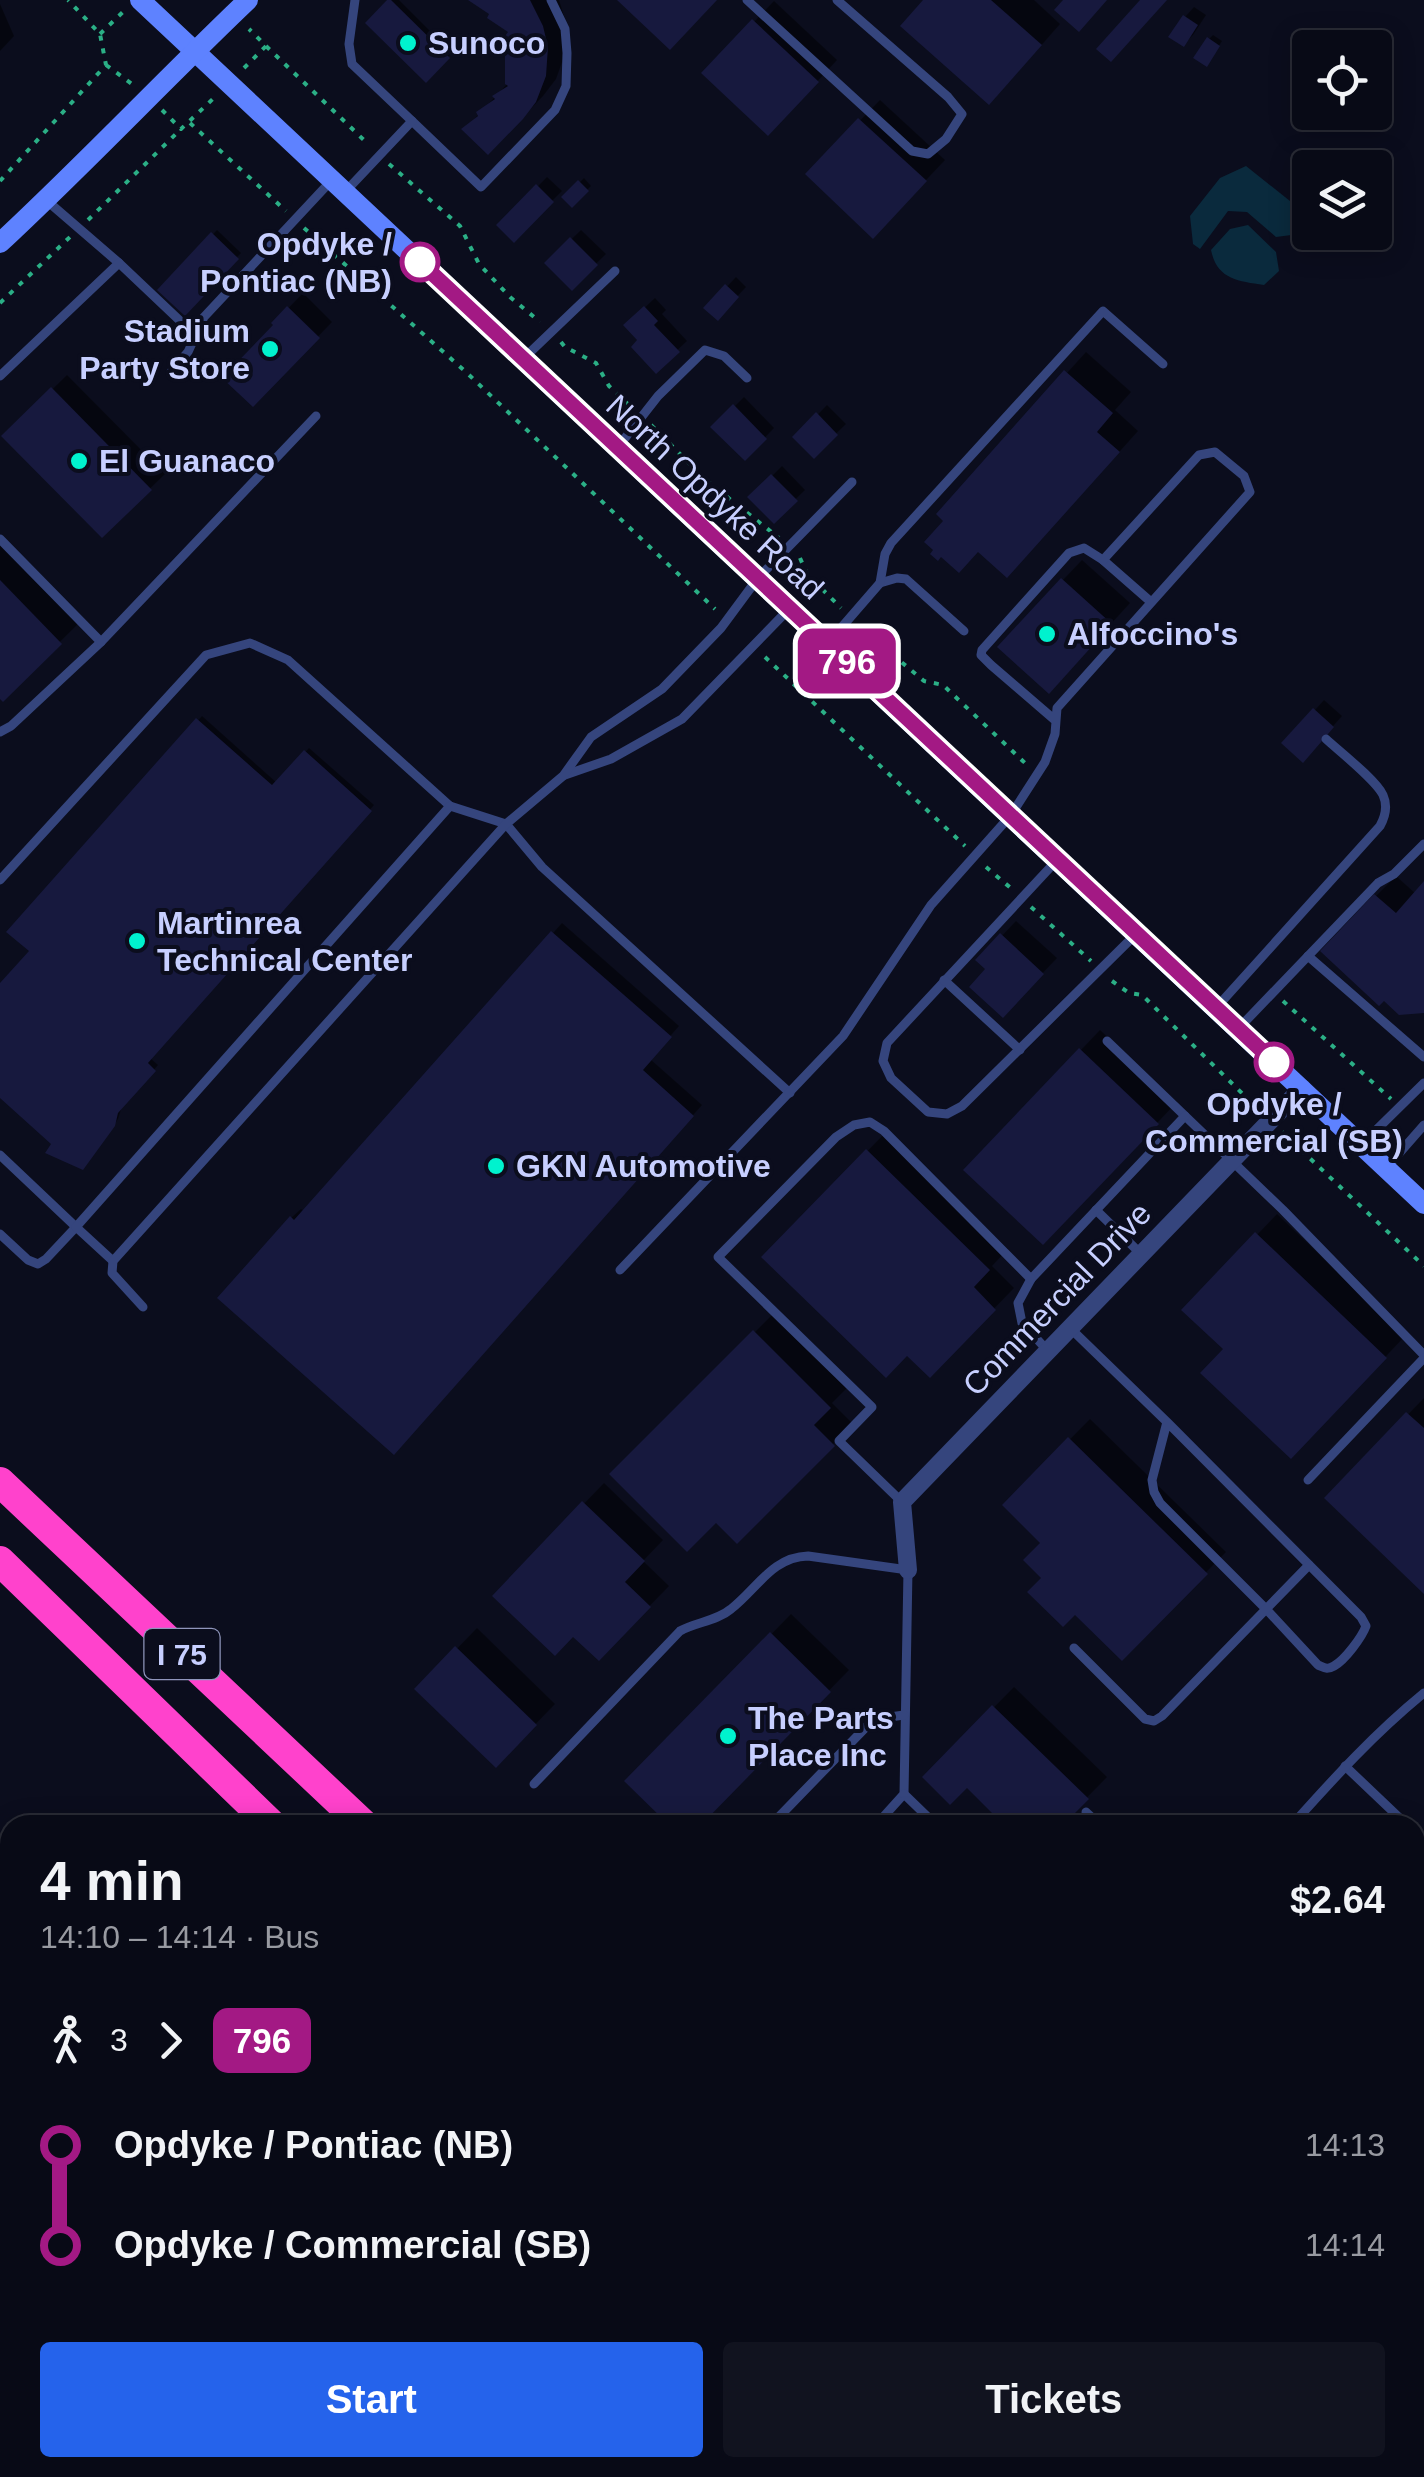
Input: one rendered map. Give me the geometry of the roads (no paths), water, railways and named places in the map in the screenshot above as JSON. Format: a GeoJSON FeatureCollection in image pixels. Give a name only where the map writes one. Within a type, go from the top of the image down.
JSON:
{"type":"FeatureCollection","features":[{"type":"Feature","properties":{"kind":"highway","name":"I 75"},"geometry":{"type":"LineString","coordinates":[[0,1482],[353,1815]]}},
{"type":"Feature","properties":{"kind":"highway","name":"I 75"},"geometry":{"type":"LineString","coordinates":[[0,1562],[262,1815]]}},
{"type":"Feature","properties":{"kind":"main road","name":"North Opdyke Road"},"geometry":{"type":"LineString","coordinates":[[138,0],[1424,1204]]}},
{"type":"Feature","properties":{"kind":"main road"},"geometry":{"type":"LineString","coordinates":[[0,243],[248,0]]}},
{"type":"Feature","properties":{"kind":"street","name":"Commercial Drive"},"geometry":{"type":"LineString","coordinates":[[902,1502],[1302,1088]]}},
{"type":"Feature","properties":{"kind":"street"},"geometry":{"type":"LineString","coordinates":[[902,1502],[908,1570]]}},
{"type":"Feature","properties":{"kind":"lane"},"geometry":{"type":"LineString","coordinates":[[355,0],[349,44],[352,64],[481,187],[555,110],[566,86],[564,29],[550,0]]}},
{"type":"Feature","properties":{"kind":"lane"},"geometry":{"type":"LineString","coordinates":[[747,0],[912,151],[928,154],[946,139],[962,114],[948,97],[837,0]]}},
{"type":"Feature","properties":{"kind":"lane"},"geometry":{"type":"LineString","coordinates":[[171,372],[188,352],[204,317],[295,219],[412,121]]}},
{"type":"Feature","properties":{"kind":"lane"},"geometry":{"type":"LineString","coordinates":[[46,200],[196,336]]}},
{"type":"Feature","properties":{"kind":"lane"},"geometry":{"type":"LineString","coordinates":[[0,376],[119,263]]}},
{"type":"Feature","properties":{"kind":"lane"},"geometry":{"type":"LineString","coordinates":[[523,358],[615,271]]}},
{"type":"Feature","properties":{"kind":"lane"},"geometry":{"type":"LineString","coordinates":[[880,584],[891,543],[1103,311],[1163,364]]}},
{"type":"Feature","properties":{"kind":"lane"},"geometry":{"type":"LineString","coordinates":[[618,447],[658,396],[706,350],[724,356],[747,378]]}},
{"type":"Feature","properties":{"kind":"lane"},"geometry":{"type":"LineString","coordinates":[[0,732],[101,642],[316,416]]}},
{"type":"Feature","properties":{"kind":"lane"},"geometry":{"type":"LineString","coordinates":[[620,1270],[842,1036],[920,919],[1011,814],[1045,762],[1055,734],[1057,708],[1250,492],[1244,476],[1215,452],[1199,455],[1103,560]]}},
{"type":"Feature","properties":{"kind":"lane"},"geometry":{"type":"LineString","coordinates":[[143,1307],[112,1273],[113,1261],[506,824],[563,776],[591,736],[662,689],[726,620],[758,578],[852,482]]}},
{"type":"Feature","properties":{"kind":"lane"},"geometry":{"type":"LineString","coordinates":[[0,538],[101,642]]}},
{"type":"Feature","properties":{"kind":"lane"},"geometry":{"type":"LineString","coordinates":[[1056,721],[991,665],[982,650],[1069,553],[1084,548],[1152,602]]}},
{"type":"Feature","properties":{"kind":"lane"},"geometry":{"type":"LineString","coordinates":[[828,643],[880,584],[897,578],[906,579],[964,631]]}},
{"type":"Feature","properties":{"kind":"lane"},"geometry":{"type":"LineString","coordinates":[[563,776],[610,759],[682,719],[790,608]]}},
{"type":"Feature","properties":{"kind":"lane"},"geometry":{"type":"LineString","coordinates":[[0,880],[206,654],[250,643],[288,660],[450,806],[506,824],[542,867],[790,1093]]}},
{"type":"Feature","properties":{"kind":"lane"},"geometry":{"type":"LineString","coordinates":[[1216,1008],[1384,818],[1383,795],[1375,784],[1326,739]]}},
{"type":"Feature","properties":{"kind":"lane"},"geometry":{"type":"LineString","coordinates":[[0,1234],[28,1260],[38,1264],[76,1227],[450,806]]}},
{"type":"Feature","properties":{"kind":"lane"},"geometry":{"type":"LineString","coordinates":[[1238,1028],[1378,882],[1394,874],[1424,844]]}},
{"type":"Feature","properties":{"kind":"lane"},"geometry":{"type":"LineString","coordinates":[[1058,859],[887,1043],[883,1061],[891,1078],[915,1101],[928,1112],[947,1114],[962,1106],[1137,932]]}},
{"type":"Feature","properties":{"kind":"lane"},"geometry":{"type":"LineString","coordinates":[[1308,956],[1424,1058]]}},
{"type":"Feature","properties":{"kind":"lane"},"geometry":{"type":"LineString","coordinates":[[944,980],[1020,1050]]}},
{"type":"Feature","properties":{"kind":"lane"},"geometry":{"type":"LineString","coordinates":[[1108,1042],[1232,1160],[1424,1357],[1308,1480]]}},
{"type":"Feature","properties":{"kind":"lane"},"geometry":{"type":"LineString","coordinates":[[1362,1145],[1424,1083]]}},
{"type":"Feature","properties":{"kind":"lane"},"geometry":{"type":"LineString","coordinates":[[1048,1351],[1022,1323],[1018,1304],[1030,1279],[1185,1116]]}},
{"type":"Feature","properties":{"kind":"lane"},"geometry":{"type":"LineString","coordinates":[[902,1502],[839,1441],[872,1407],[718,1257],[836,1137],[854,1125],[870,1122],[884,1131],[1030,1279]]}},
{"type":"Feature","properties":{"kind":"lane"},"geometry":{"type":"LineString","coordinates":[[1386,1168],[1424,1125]]}},
{"type":"Feature","properties":{"kind":"lane"},"geometry":{"type":"LineString","coordinates":[[0,1155],[113,1261]]}},
{"type":"Feature","properties":{"kind":"lane"},"geometry":{"type":"LineString","coordinates":[[1096,1210],[1142,1254]]}},
{"type":"Feature","properties":{"kind":"lane"},"geometry":{"type":"LineString","coordinates":[[1070,1328],[1167,1422],[1361,1618],[1366,1626],[1362,1637],[1334,1666],[1318,1665],[1160,1503],[1152,1480],[1167,1422]]}},
{"type":"Feature","properties":{"kind":"lane"},"geometry":{"type":"LineString","coordinates":[[534,1784],[680,1632],[730,1610],[782,1562],[794,1556],[808,1556],[908,1570],[904,1794],[885,1815]]}},
{"type":"Feature","properties":{"kind":"lane"},"geometry":{"type":"LineString","coordinates":[[1074,1648],[1145,1719],[1154,1721],[1310,1565]]}},
{"type":"Feature","properties":{"kind":"lane"},"geometry":{"type":"LineString","coordinates":[[1301,1815],[1391,1720],[1424,1693]]}},
{"type":"Feature","properties":{"kind":"lane"},"geometry":{"type":"LineString","coordinates":[[780,1815],[868,1725],[904,1715]]}},
{"type":"Feature","properties":{"kind":"lane"},"geometry":{"type":"LineString","coordinates":[[1345,1766],[1396,1815]]}},
{"type":"Feature","properties":{"kind":"lane"},"geometry":{"type":"LineString","coordinates":[[904,1794],[926,1815]]}},
{"type":"Feature","properties":{"kind":"lane"},"geometry":{"type":"LineString","coordinates":[[1086,1812],[1089,1815]]}},
{"type":"Feature","properties":{"kind":"water"},"geometry":{"type":"Polygon","coordinates":[[[1246,166],[1290,201],[1292,235],[1276,237],[1247,212],[1228,211],[1200,249],[1193,244],[1190,216],[1220,178],[1246,166]]]}},
{"type":"Feature","properties":{"kind":"water"},"geometry":{"type":"Polygon","coordinates":[[[1248,225],[1276,252],[1279,271],[1264,285],[1223,273],[1211,250],[1230,229],[1248,225]]]}},
{"type":"Feature","properties":{"kind":"place","name":"Sunoco"},"geometry":{"type":"Point","coordinates":[408,43]}},
{"type":"Feature","properties":{"kind":"place","name":"Opdyke / Pontiac (NB)"},"geometry":{"type":"Point","coordinates":[420,262]}},
{"type":"Feature","properties":{"kind":"place","name":"Stadium Party Store"},"geometry":{"type":"Point","coordinates":[270,349]}},
{"type":"Feature","properties":{"kind":"place","name":"El Guanaco"},"geometry":{"type":"Point","coordinates":[79,461]}},
{"type":"Feature","properties":{"kind":"place","name":"Alfoccino's"},"geometry":{"type":"Point","coordinates":[1047,634]}},
{"type":"Feature","properties":{"kind":"place","name":"Martinrea Technical Center"},"geometry":{"type":"Point","coordinates":[137,941]}},
{"type":"Feature","properties":{"kind":"place","name":"Opdyke / Commercial (SB)"},"geometry":{"type":"Point","coordinates":[1274,1062]}},
{"type":"Feature","properties":{"kind":"place","name":"GKN Automotive"},"geometry":{"type":"Point","coordinates":[496,1166]}},
{"type":"Feature","properties":{"kind":"place","name":"The Parts Place Inc"},"geometry":{"type":"Point","coordinates":[728,1736]}}]}
